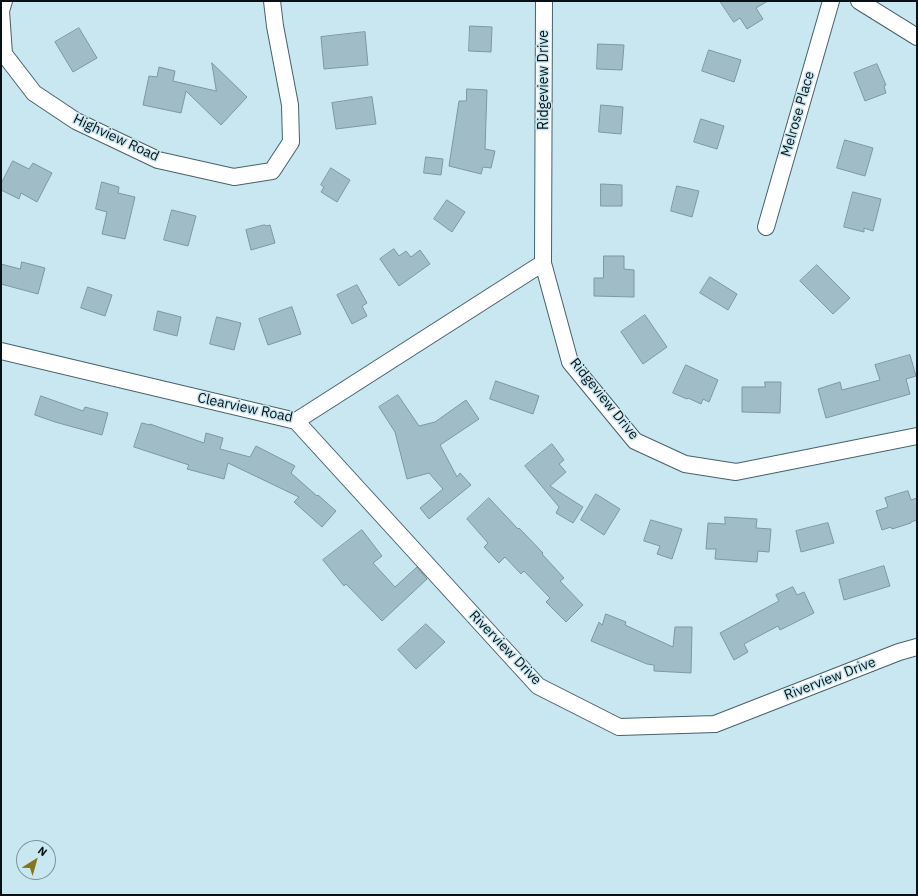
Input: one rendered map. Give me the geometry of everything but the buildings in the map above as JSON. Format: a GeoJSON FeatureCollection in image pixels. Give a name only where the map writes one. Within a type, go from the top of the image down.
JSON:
{"type":"FeatureCollection","features":[{"type":"Feature","properties":{"kind":"street","name":"Highview Road"},"geometry":{"type":"LineString","coordinates":[[4,1],[1,11],[4,54],[34,93],[76,121],[158,160],[234,177],[272,171],[291,142],[290,105],[275,26],[272,1]]}},
{"type":"Feature","properties":{"kind":"street","name":"Ridgeview Drive"},"geometry":{"type":"LineString","coordinates":[[544,1],[543,263],[570,362],[635,441],[685,464],[736,472],[917,436]]}},
{"type":"Feature","properties":{"kind":"street","name":"Melrose Place"},"geometry":{"type":"LineString","coordinates":[[766,227],[831,1]]}},
{"type":"Feature","properties":{"kind":"street"},"geometry":{"type":"LineString","coordinates":[[859,1],[917,37]]}},
{"type":"Feature","properties":{"kind":"street","name":"Clearview Road"},"geometry":{"type":"LineString","coordinates":[[1,351],[296,421],[543,263]]}},
{"type":"Feature","properties":{"kind":"street","name":"Riverview Drive"},"geometry":{"type":"LineString","coordinates":[[296,421],[538,686],[619,727],[715,724],[899,652],[917,647]]}}]}
